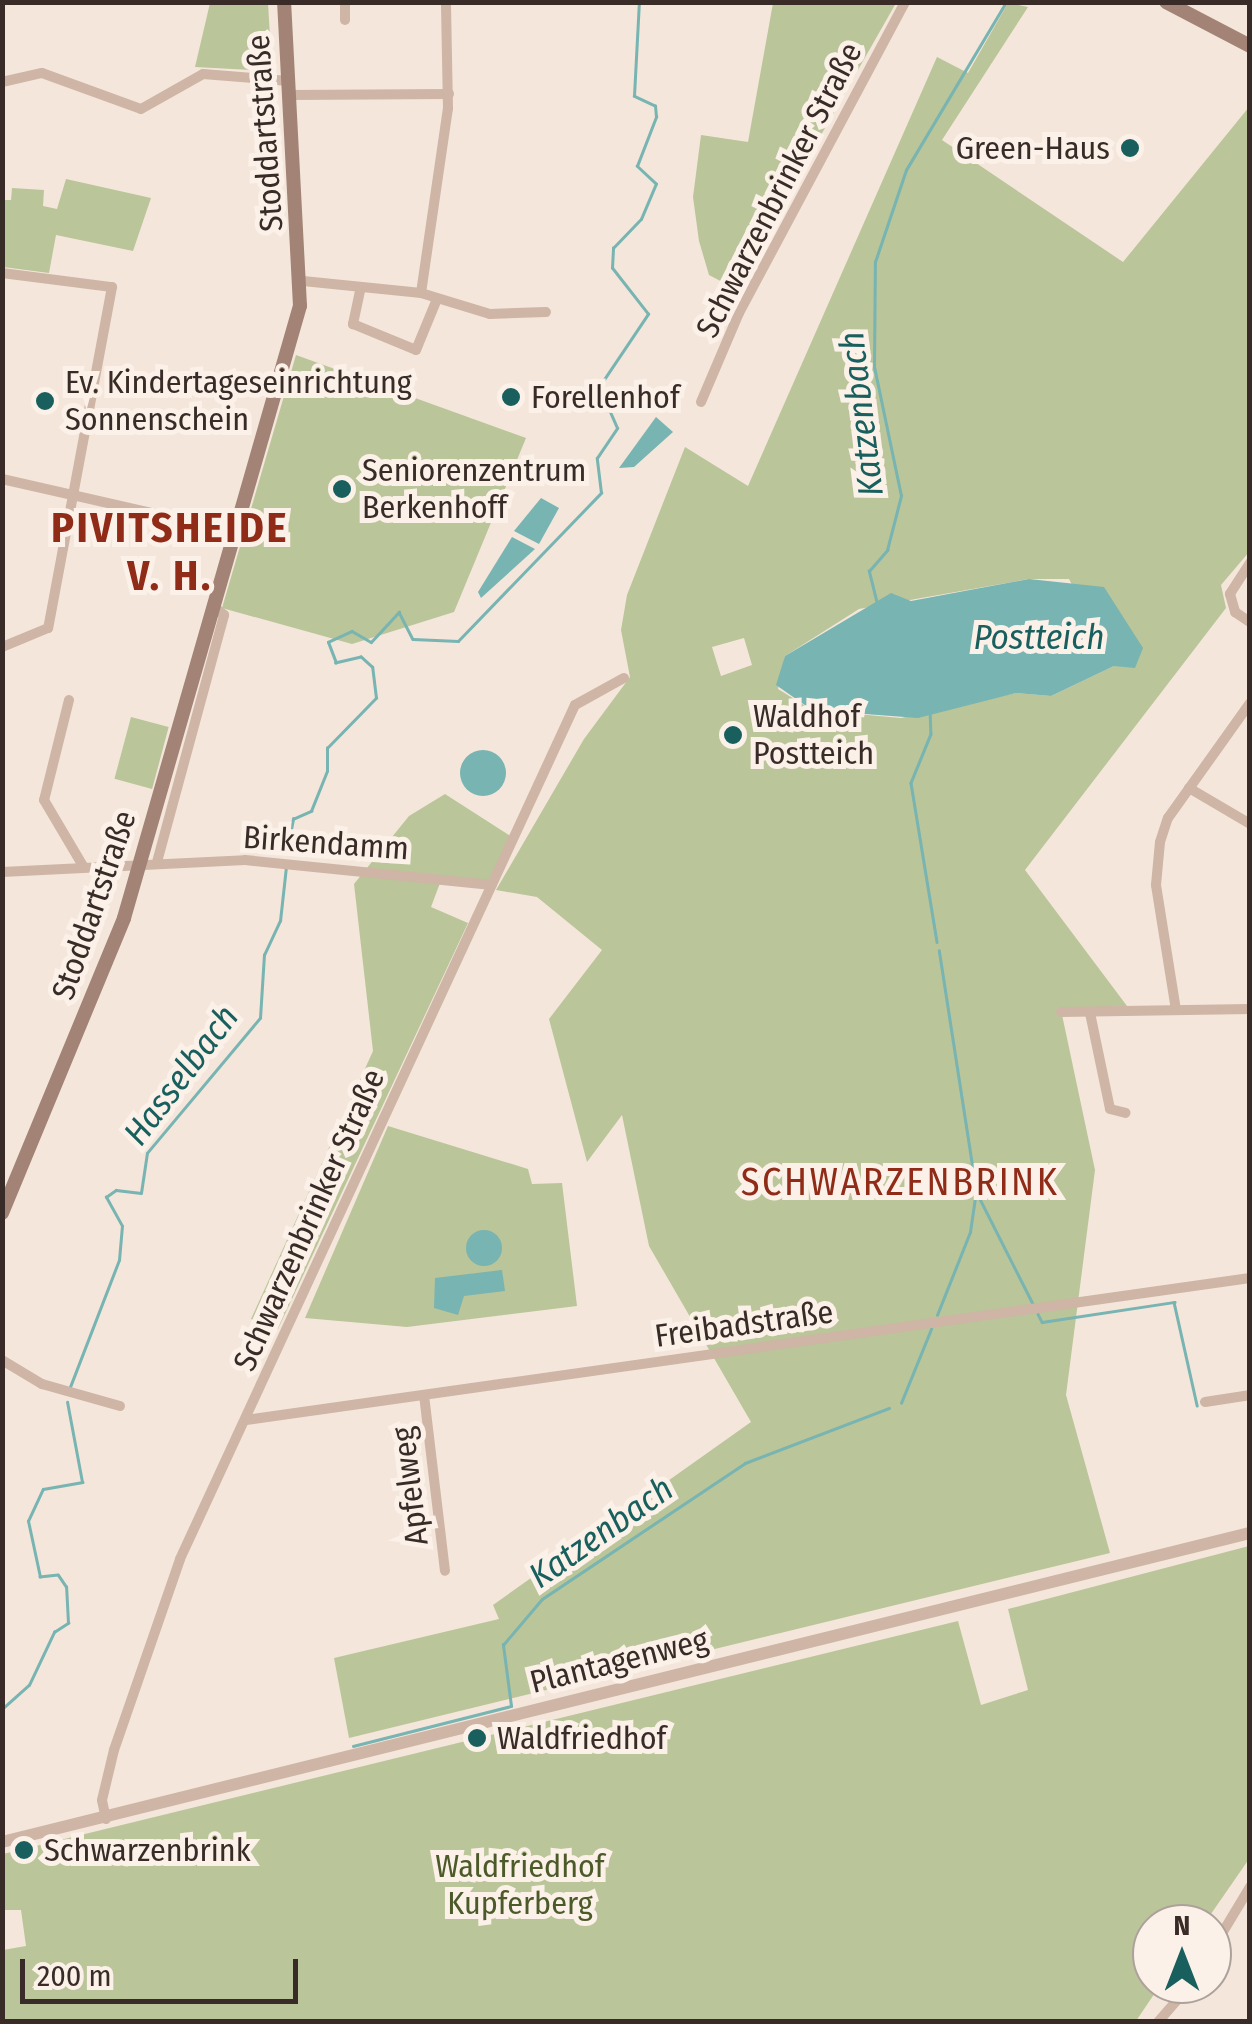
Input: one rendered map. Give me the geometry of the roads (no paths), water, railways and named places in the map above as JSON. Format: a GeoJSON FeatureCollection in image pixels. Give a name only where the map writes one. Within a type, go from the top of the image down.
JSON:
{"type":"FeatureCollection","features":[{"type":"Feature","properties":{"kind":"main road","name":"Stoddartstraße"},"geometry":{"type":"LineString","coordinates":[[2,1213],[137,871],[303,282],[284,2]]}},
{"type":"Feature","properties":{"kind":"main road"},"geometry":{"type":"LineString","coordinates":[[1166,2],[1250,46]]}},
{"type":"Feature","properties":{"kind":"street"},"geometry":{"type":"LineString","coordinates":[[345,2],[345,20]]}},
{"type":"Feature","properties":{"kind":"street"},"geometry":{"type":"LineString","coordinates":[[422,293],[449,94],[446,2]]}},
{"type":"Feature","properties":{"kind":"street","name":"Schwarzenbrinker Straße"},"geometry":{"type":"LineString","coordinates":[[701,402],[905,2]]}},
{"type":"Feature","properties":{"kind":"street"},"geometry":{"type":"LineString","coordinates":[[3,82],[42,72],[141,109],[203,74],[290,88],[449,94]]}},
{"type":"Feature","properties":{"kind":"street"},"geometry":{"type":"LineString","coordinates":[[2,273],[112,287],[48,628],[2,647]]}},
{"type":"Feature","properties":{"kind":"street"},"geometry":{"type":"LineString","coordinates":[[303,282],[360,291],[422,293],[490,314],[546,312]]}},
{"type":"Feature","properties":{"kind":"street"},"geometry":{"type":"LineString","coordinates":[[360,291],[353,324],[416,350],[437,299]]}},
{"type":"Feature","properties":{"kind":"street"},"geometry":{"type":"LineString","coordinates":[[2,479],[73,492],[235,532]]}},
{"type":"Feature","properties":{"kind":"street"},"geometry":{"type":"LineString","coordinates":[[1250,563],[1230,594],[1235,612],[1250,622]]}},
{"type":"Feature","properties":{"kind":"street","name":"Stoddartstraße"},"geometry":{"type":"LineString","coordinates":[[157,862],[224,615],[214,608]]}},
{"type":"Feature","properties":{"kind":"street","name":"Schwarzenbrinker Straße"},"geometry":{"type":"LineString","coordinates":[[106,1819],[114,1750],[180,1559],[576,705],[624,678]]}},
{"type":"Feature","properties":{"kind":"street"},"geometry":{"type":"LineString","coordinates":[[69,700],[44,800],[83,866]]}},
{"type":"Feature","properties":{"kind":"street"},"geometry":{"type":"LineString","coordinates":[[1176,1010],[1157,862],[1168,818],[1250,703]]}},
{"type":"Feature","properties":{"kind":"street"},"geometry":{"type":"LineString","coordinates":[[1189,788],[1250,824]]}},
{"type":"Feature","properties":{"kind":"street","name":"Birkendamm"},"geometry":{"type":"LineString","coordinates":[[137,871],[157,862],[322,863],[492,884]]}},
{"type":"Feature","properties":{"kind":"street"},"geometry":{"type":"LineString","coordinates":[[2,872],[83,866],[137,871]]}},
{"type":"Feature","properties":{"kind":"street"},"geometry":{"type":"LineString","coordinates":[[1061,1012],[1250,1009]]}},
{"type":"Feature","properties":{"kind":"street"},"geometry":{"type":"LineString","coordinates":[[1090,1012],[1110,1109],[1126,1113]]}},
{"type":"Feature","properties":{"kind":"street","name":"Freibadstraße"},"geometry":{"type":"LineString","coordinates":[[246,1420],[1250,1278]]}},
{"type":"Feature","properties":{"kind":"street"},"geometry":{"type":"LineString","coordinates":[[2,1360],[42,1384],[120,1406]]}},
{"type":"Feature","properties":{"kind":"street"},"geometry":{"type":"LineString","coordinates":[[1204,1402],[1250,1394]]}},
{"type":"Feature","properties":{"kind":"street","name":"Apfelweg"},"geometry":{"type":"LineString","coordinates":[[424,1395],[446,1571]]}},
{"type":"Feature","properties":{"kind":"street","name":"Plantagenweg"},"geometry":{"type":"LineString","coordinates":[[2,1842],[1250,1532]]}},
{"type":"Feature","properties":{"kind":"street"},"geometry":{"type":"LineString","coordinates":[[1232,1917],[1250,1888]]}},
{"type":"Feature","properties":{"kind":"water"},"geometry":{"type":"Polygon","coordinates":[[[656,417],[673,432],[634,467],[619,468],[656,417]]]}},
{"type":"Feature","properties":{"kind":"water"},"geometry":{"type":"Polygon","coordinates":[[[541,498],[559,508],[539,544],[514,531],[541,498]]]}},
{"type":"Feature","properties":{"kind":"water"},"geometry":{"type":"Polygon","coordinates":[[[512,537],[535,549],[481,598],[478,592],[512,537]]]}},
{"type":"Feature","properties":{"kind":"water","name":"Postteich"},"geometry":{"type":"Polygon","coordinates":[[[1029,579],[1104,587],[1143,648],[1135,668],[1114,666],[1051,696],[1016,693],[918,718],[812,710],[776,685],[785,656],[891,593],[911,601],[1029,579]]]}},
{"type":"Feature","properties":{"kind":"water"},"geometry":{"type":"Polygon","coordinates":[[[483,750],[499,757],[506,773],[499,789],[483,796],[467,789],[460,773],[467,757],[483,750]]]}},
{"type":"Feature","properties":{"kind":"water"},"geometry":{"type":"Polygon","coordinates":[[[484,1230],[496,1236],[502,1248],[496,1260],[484,1266],[472,1260],[466,1248],[472,1236],[484,1230]]]}},
{"type":"Feature","properties":{"kind":"water"},"geometry":{"type":"Polygon","coordinates":[[[502,1270],[505,1291],[464,1296],[458,1315],[434,1308],[435,1278],[502,1270]]]}},
{"type":"Feature","properties":{"kind":"waterway","name":"Hasselbach"},"geometry":{"type":"LineString","coordinates":[[287,850],[293,819],[311,811],[327,771],[327,748],[376,698],[372,667],[361,657],[336,663],[328,642],[352,631],[371,642],[399,612],[413,639],[458,641],[601,493],[597,458],[617,428],[599,387],[648,314],[612,268],[613,248],[641,219],[656,184],[637,166],[656,117],[655,106],[634,96],[639,2]]}},
{"type":"Feature","properties":{"kind":"waterway","name":"Katzenbach"},"geometry":{"type":"LineString","coordinates":[[877,604],[869,571],[887,550],[901,496],[874,367],[875,262],[906,170],[1006,2]]}},
{"type":"Feature","properties":{"kind":"waterway","name":"Katzenbach"},"geometry":{"type":"LineString","coordinates":[[930,709],[931,734],[911,783],[937,942]]}},
{"type":"Feature","properties":{"kind":"waterway","name":"Hasselbach"},"geometry":{"type":"LineString","coordinates":[[70,1387],[119,1260],[122,1226],[106,1197],[116,1190],[141,1193],[147,1153],[260,1018],[264,955],[280,921],[286,867]]}},
{"type":"Feature","properties":{"kind":"waterway","name":"Katzenbach"},"geometry":{"type":"LineString","coordinates":[[937,1315],[970,1232],[976,1191],[939,951]]}},
{"type":"Feature","properties":{"kind":"waterway"},"geometry":{"type":"LineString","coordinates":[[976,1191],[1034,1306]]}},
{"type":"Feature","properties":{"kind":"waterway"},"geometry":{"type":"LineString","coordinates":[[1038,1314],[1042,1322],[1174,1302],[1197,1405]]}},
{"type":"Feature","properties":{"kind":"waterway","name":"Katzenbach"},"geometry":{"type":"LineString","coordinates":[[901,1403],[931,1329]]}},
{"type":"Feature","properties":{"kind":"waterway","name":"Hasselbach"},"geometry":{"type":"LineString","coordinates":[[2,1709],[29,1685],[54,1632],[68,1623],[66,1587],[58,1575],[40,1577],[28,1521],[43,1489],[82,1482],[67,1402]]}},
{"type":"Feature","properties":{"kind":"waterway","name":"Katzenbach"},"geometry":{"type":"LineString","coordinates":[[353,1746],[511,1706],[503,1645],[542,1599],[745,1463],[889,1408]]}},
{"type":"Feature","properties":{"kind":"place","name":"Green-Haus"},"geometry":{"type":"Point","coordinates":[1130,148]}},
{"type":"Feature","properties":{"kind":"place","name":"Forellenhof"},"geometry":{"type":"Point","coordinates":[511,397]}},
{"type":"Feature","properties":{"kind":"place","name":"Ev. Kindertageseinrichtung Sonnenschein"},"geometry":{"type":"Point","coordinates":[45,401]}},
{"type":"Feature","properties":{"kind":"place","name":"Seniorenzentrum Berkenhoff"},"geometry":{"type":"Point","coordinates":[342,489]}},
{"type":"Feature","properties":{"kind":"place","name":"Waldhof Postteich"},"geometry":{"type":"Point","coordinates":[733,735]}},
{"type":"Feature","properties":{"kind":"place","name":"Waldfriedhof"},"geometry":{"type":"Point","coordinates":[477,1738]}},
{"type":"Feature","properties":{"kind":"place","name":"Schwarzenbrink"},"geometry":{"type":"Point","coordinates":[24,1850]}},
{"type":"Feature","properties":{"kind":"district","name":"PIVITSHEIDE V. H."},"geometry":{"type":"Point","coordinates":[170,552]}},
{"type":"Feature","properties":{"kind":"district","name":"SCHWARZENBRINK"},"geometry":{"type":"Point","coordinates":[900,1183]}},
{"type":"Feature","properties":{"kind":"park label","name":"Waldfriedhof Kupferberg"},"geometry":{"type":"Point","coordinates":[520,1886]}}]}
